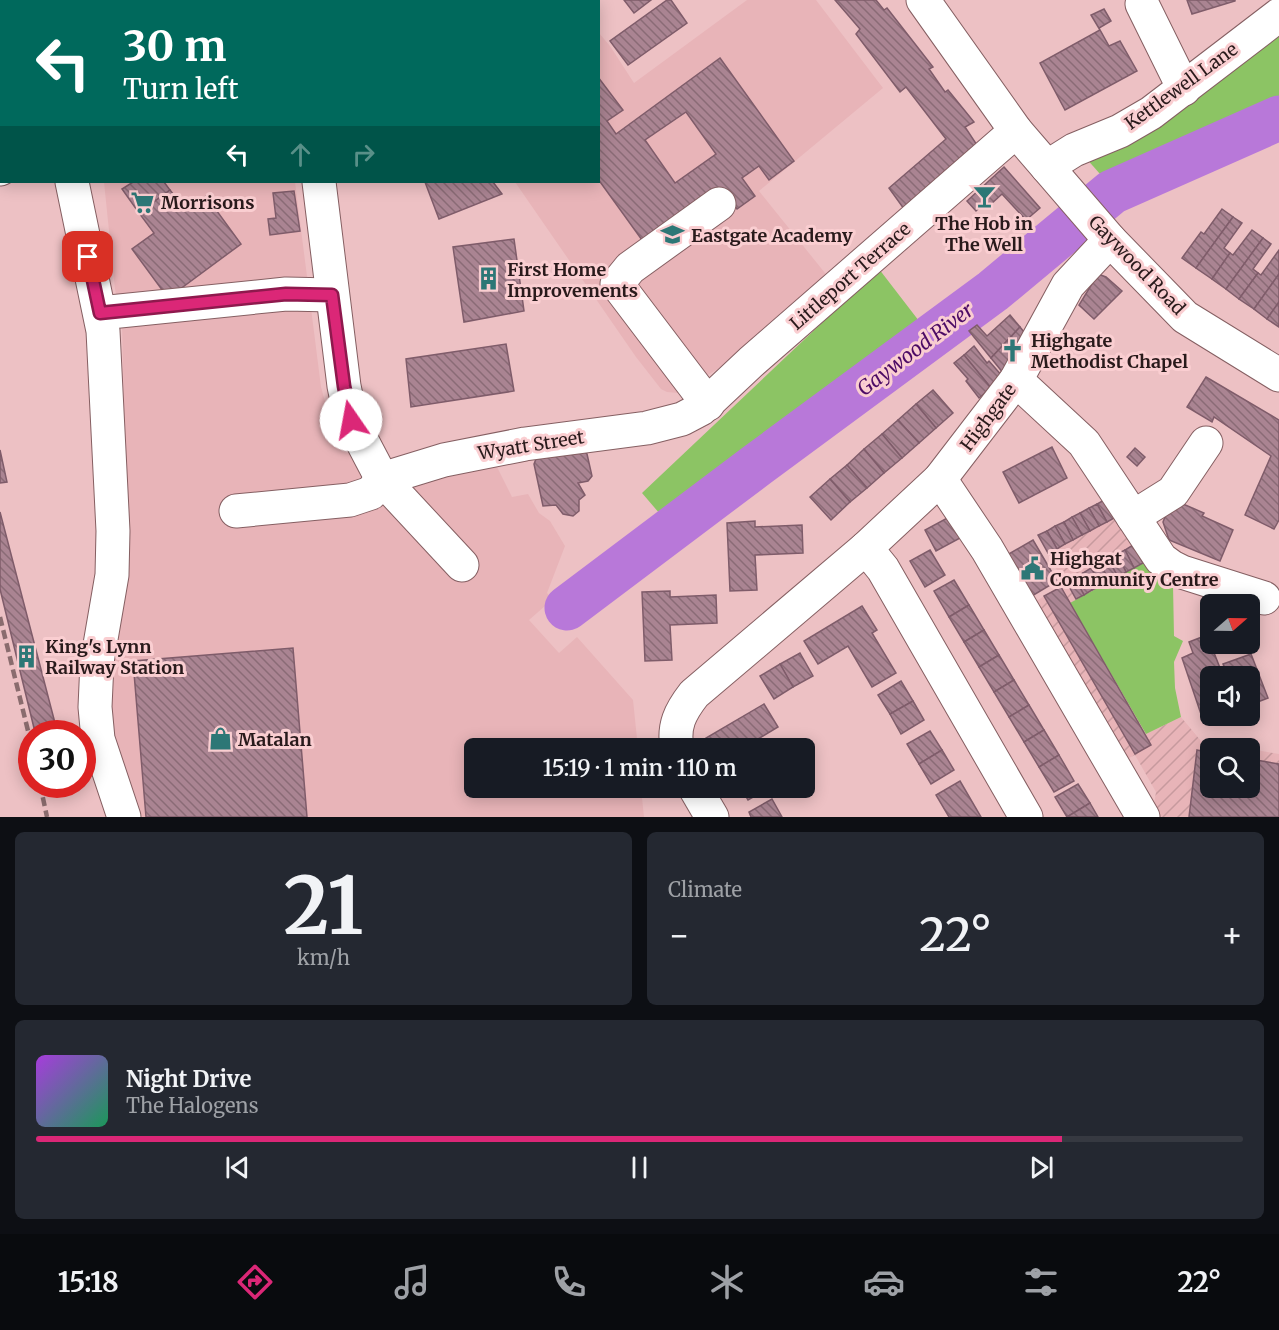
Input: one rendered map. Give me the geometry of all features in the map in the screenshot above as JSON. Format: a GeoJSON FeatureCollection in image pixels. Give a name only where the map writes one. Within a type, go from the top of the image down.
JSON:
{"type":"FeatureCollection","features":[{"type":"Feature","properties":{"kind":"street","name":"Gaywood Road"},"geometry":{"type":"LineString","coordinates":[[923,0],[1016,131],[1110,240],[1185,317],[1279,375]]}},
{"type":"Feature","properties":{"kind":"street"},"geometry":{"type":"LineString","coordinates":[[1142,4],[1184,89]]}},
{"type":"Feature","properties":{"kind":"street","name":"Kettlewell Lane"},"geometry":{"type":"LineString","coordinates":[[1047,167],[1074,150],[1151,113],[1279,15]]}},
{"type":"Feature","properties":{"kind":"street","name":"Littleport Terrace"},"geometry":{"type":"LineString","coordinates":[[695,411],[1016,131]]}},
{"type":"Feature","properties":{"kind":"street"},"geometry":{"type":"LineString","coordinates":[[72,183],[100,313],[113,531],[112,575],[97,662],[95,707],[98,740],[124,817]]}},
{"type":"Feature","properties":{"kind":"street"},"geometry":{"type":"LineString","coordinates":[[319,183],[344,386],[351,420],[382,479],[462,565]]}},
{"type":"Feature","properties":{"kind":"street"},"geometry":{"type":"LineString","coordinates":[[695,411],[616,284],[630,268],[719,204]]}},
{"type":"Feature","properties":{"kind":"street","name":"Highgate"},"geometry":{"type":"LineString","coordinates":[[675,738],[676,722],[694,694],[866,548],[940,479],[1016,380],[1068,285],[1110,240]]}},
{"type":"Feature","properties":{"kind":"street"},"geometry":{"type":"LineString","coordinates":[[100,313],[286,294],[332,295]]}},
{"type":"Feature","properties":{"kind":"street"},"geometry":{"type":"LineString","coordinates":[[1016,380],[1084,443],[1153,548],[1172,567],[1264,598]]}},
{"type":"Feature","properties":{"kind":"street","name":"Wyatt Street"},"geometry":{"type":"LineString","coordinates":[[382,479],[444,460],[525,444],[647,428],[695,411]]}},
{"type":"Feature","properties":{"kind":"street"},"geometry":{"type":"LineString","coordinates":[[1133,517],[1173,492],[1206,443]]}},
{"type":"Feature","properties":{"kind":"street"},"geometry":{"type":"LineString","coordinates":[[236,511],[350,500],[371,494],[382,479]]}},
{"type":"Feature","properties":{"kind":"street"},"geometry":{"type":"LineString","coordinates":[[940,479],[1136,780],[1143,817]]}},
{"type":"Feature","properties":{"kind":"street"},"geometry":{"type":"LineString","coordinates":[[866,548],[883,569],[1026,817]]}},
{"type":"Feature","properties":{"kind":"street"},"geometry":{"type":"LineString","coordinates":[[701,798],[712,817]]}},
{"type":"Feature","properties":{"kind":"shaded area","name":"Eastgate Academy"},"geometry":{"type":"Polygon","coordinates":[[[747,0],[816,0],[883,88],[759,191],[829,278],[724,365],[679,393],[661,389],[636,357],[516,183],[600,183],[600,34],[634,83],[747,0]]]}},
{"type":"Feature","properties":{"kind":"shaded area"},"geometry":{"type":"Polygon","coordinates":[[[104,183],[295,183],[321,387],[341,451],[432,480],[496,465],[512,497],[528,494],[539,513],[550,521],[565,546],[547,593],[553,599],[529,620],[559,653],[577,637],[633,700],[637,738],[464,738],[464,798],[642,798],[644,817],[132,817],[107,729],[127,536],[122,324],[115,289],[104,183]]]}},
{"type":"Feature","properties":{"kind":"shaded area"},"geometry":{"type":"Polygon","coordinates":[[[1106,499],[1143,563],[1071,603],[1146,734],[1181,717],[1200,740],[1200,798],[1260,798],[1260,751],[1279,754],[1279,817],[1152,817],[1156,792],[1135,755],[1121,762],[1029,606],[1064,583],[1038,535],[1106,499]]]}},
{"type":"Feature","properties":{"kind":"green space"},"geometry":{"type":"Polygon","coordinates":[[[1279,29],[1279,107],[1108,183],[1085,157],[1279,29]]]}},
{"type":"Feature","properties":{"kind":"green space"},"geometry":{"type":"Polygon","coordinates":[[[879,269],[939,347],[779,456],[678,535],[642,493],[879,269]]]}},
{"type":"Feature","properties":{"kind":"green space"},"geometry":{"type":"Polygon","coordinates":[[[1143,563],[1173,585],[1174,636],[1183,641],[1174,662],[1175,688],[1181,717],[1146,734],[1070,603],[1143,563]]]}},
{"type":"Feature","properties":{"kind":"building"},"geometry":{"type":"Polygon","coordinates":[[[624,0],[651,0],[634,13],[624,0]]]}},
{"type":"Feature","properties":{"kind":"building"},"geometry":{"type":"Polygon","coordinates":[[[667,0],[671,0],[687,23],[628,65],[610,41],[667,0]]]}},
{"type":"Feature","properties":{"kind":"building"},"geometry":{"type":"Polygon","coordinates":[[[835,0],[876,0],[884,10],[887,8],[933,67],[929,69],[945,92],[948,90],[974,122],[965,127],[979,148],[904,209],[889,188],[946,139],[906,87],[900,92],[856,34],[860,29],[835,0]]]}},
{"type":"Feature","properties":{"kind":"building"},"geometry":{"type":"Polygon","coordinates":[[[1187,0],[1235,0],[1235,1],[1192,14],[1187,0]]]}},
{"type":"Feature","properties":{"kind":"building"},"geometry":{"type":"Polygon","coordinates":[[[1104,9],[1111,21],[1099,28],[1109,46],[1120,41],[1137,71],[1065,110],[1040,63],[1100,30],[1091,15],[1104,9]]]}},
{"type":"Feature","properties":{"kind":"building"},"geometry":{"type":"Polygon","coordinates":[[[720,58],[794,161],[769,180],[759,166],[742,178],[755,196],[737,209],[724,191],[647,247],[600,182],[600,80],[623,110],[607,121],[616,134],[720,58]],[[686,112],[645,140],[675,183],[716,154],[686,112]]]}},
{"type":"Feature","properties":{"kind":"building","name":"The Hob in The Well"},"geometry":{"type":"Polygon","coordinates":[[[1004,167],[1040,208],[1026,220],[1002,194],[990,205],[986,201],[976,211],[967,201],[1004,167]]]}},
{"type":"Feature","properties":{"kind":"building","name":"Morrisons"},"geometry":{"type":"Polygon","coordinates":[[[131,183],[165,183],[170,190],[139,213],[122,189],[131,183]]]}},
{"type":"Feature","properties":{"kind":"building"},"geometry":{"type":"Polygon","coordinates":[[[425,183],[494,183],[502,194],[439,219],[425,183]]]}},
{"type":"Feature","properties":{"kind":"building"},"geometry":{"type":"Polygon","coordinates":[[[170,190],[186,211],[206,196],[241,244],[168,298],[132,249],[154,233],[139,213],[170,190]]]}},
{"type":"Feature","properties":{"kind":"building"},"geometry":{"type":"Polygon","coordinates":[[[294,191],[300,231],[270,235],[268,219],[276,218],[273,193],[294,191]]]}},
{"type":"Feature","properties":{"kind":"building"},"geometry":{"type":"Polygon","coordinates":[[[1222,209],[1233,217],[1196,268],[1182,258],[1201,232],[1204,234],[1222,209]]]}},
{"type":"Feature","properties":{"kind":"building"},"geometry":{"type":"Polygon","coordinates":[[[1233,217],[1242,223],[1224,248],[1230,253],[1212,279],[1196,268],[1233,217]]]}},
{"type":"Feature","properties":{"kind":"building"},"geometry":{"type":"Polygon","coordinates":[[[1252,230],[1263,238],[1226,289],[1212,279],[1230,253],[1233,255],[1252,230]]]}},
{"type":"Feature","properties":{"kind":"building"},"geometry":{"type":"Polygon","coordinates":[[[1263,238],[1271,244],[1253,269],[1258,273],[1239,299],[1226,289],[1263,238]]]}},
{"type":"Feature","properties":{"kind":"building","name":"First Home Improvements"},"geometry":{"type":"Polygon","coordinates":[[[514,239],[524,311],[464,322],[453,247],[514,239]]]}},
{"type":"Feature","properties":{"kind":"building"},"geometry":{"type":"Polygon","coordinates":[[[1279,250],[1279,274],[1254,309],[1239,299],[1258,273],[1261,275],[1279,250]]]}},
{"type":"Feature","properties":{"kind":"building"},"geometry":{"type":"Polygon","coordinates":[[[1098,274],[1106,277],[1122,291],[1094,319],[1079,305],[1098,274]]]}},
{"type":"Feature","properties":{"kind":"building"},"geometry":{"type":"Polygon","coordinates":[[[1279,274],[1279,302],[1267,319],[1254,309],[1279,274]]]}},
{"type":"Feature","properties":{"kind":"building"},"geometry":{"type":"Polygon","coordinates":[[[1279,302],[1279,327],[1267,319],[1279,302]]]}},
{"type":"Feature","properties":{"kind":"building"},"geometry":{"type":"Polygon","coordinates":[[[1010,315],[1020,327],[991,358],[969,331],[977,325],[987,336],[1010,315]]]}},
{"type":"Feature","properties":{"kind":"building","name":"Highgate Methodist Chapel"},"geometry":{"type":"Polygon","coordinates":[[[1020,327],[1032,342],[1004,374],[991,358],[1020,327]]]}},
{"type":"Feature","properties":{"kind":"building"},"geometry":{"type":"Polygon","coordinates":[[[506,344],[514,391],[411,407],[406,359],[506,344]]]}},
{"type":"Feature","properties":{"kind":"building"},"geometry":{"type":"Polygon","coordinates":[[[974,346],[987,363],[989,361],[1003,377],[991,388],[964,355],[974,346]]]}},
{"type":"Feature","properties":{"kind":"building"},"geometry":{"type":"Polygon","coordinates":[[[964,355],[991,388],[979,398],[966,381],[968,379],[954,363],[964,355]]]}},
{"type":"Feature","properties":{"kind":"building"},"geometry":{"type":"Polygon","coordinates":[[[1206,377],[1279,420],[1279,520],[1274,529],[1245,515],[1271,456],[1214,417],[1212,422],[1187,407],[1206,377]]]}},
{"type":"Feature","properties":{"kind":"building"},"geometry":{"type":"Polygon","coordinates":[[[933,390],[953,413],[936,428],[916,404],[933,390]]]}},
{"type":"Feature","properties":{"kind":"building"},"geometry":{"type":"Polygon","coordinates":[[[916,404],[936,428],[919,443],[898,420],[916,404]]]}},
{"type":"Feature","properties":{"kind":"building"},"geometry":{"type":"Polygon","coordinates":[[[898,420],[919,443],[902,458],[882,434],[898,420]]]}},
{"type":"Feature","properties":{"kind":"building"},"geometry":{"type":"Polygon","coordinates":[[[882,434],[902,458],[884,473],[864,449],[882,434]]]}},
{"type":"Feature","properties":{"kind":"building"},"geometry":{"type":"Polygon","coordinates":[[[1052,447],[1067,478],[1019,503],[1003,472],[1052,447]]]}},
{"type":"Feature","properties":{"kind":"building"},"geometry":{"type":"Polygon","coordinates":[[[1135,448],[1145,457],[1137,466],[1127,457],[1135,448]]]}},
{"type":"Feature","properties":{"kind":"building"},"geometry":{"type":"Polygon","coordinates":[[[864,449],[884,473],[867,488],[847,465],[864,449]]]}},
{"type":"Feature","properties":{"kind":"building"},"geometry":{"type":"Polygon","coordinates":[[[0,450],[7,482],[0,483],[0,450]]]}},
{"type":"Feature","properties":{"kind":"building"},"geometry":{"type":"Polygon","coordinates":[[[582,450],[587,454],[592,476],[588,481],[578,483],[585,495],[579,500],[579,511],[573,516],[563,514],[556,505],[543,506],[534,464],[536,459],[582,450]]]}},
{"type":"Feature","properties":{"kind":"building"},"geometry":{"type":"Polygon","coordinates":[[[847,465],[867,488],[850,502],[830,479],[847,465]]]}},
{"type":"Feature","properties":{"kind":"building"},"geometry":{"type":"Polygon","coordinates":[[[830,479],[850,502],[831,520],[810,497],[830,479]]]}},
{"type":"Feature","properties":{"kind":"building"},"geometry":{"type":"Polygon","coordinates":[[[1106,499],[1116,517],[1107,522],[1097,504],[1106,499]]]}},
{"type":"Feature","properties":{"kind":"building"},"geometry":{"type":"Polygon","coordinates":[[[1176,501],[1204,513],[1202,516],[1233,530],[1220,561],[1169,540],[1163,522],[1169,507],[1176,501]]]}},
{"type":"Feature","properties":{"kind":"building"},"geometry":{"type":"Polygon","coordinates":[[[1097,504],[1107,522],[1099,526],[1089,508],[1097,504]]]}},
{"type":"Feature","properties":{"kind":"building"},"geometry":{"type":"Polygon","coordinates":[[[1089,508],[1099,526],[1090,531],[1080,513],[1089,508]]]}},
{"type":"Feature","properties":{"kind":"building","name":"King's Lynn Railway Station"},"geometry":{"type":"Polygon","coordinates":[[[0,512],[54,720],[32,720],[0,589],[0,512]]]}},
{"type":"Feature","properties":{"kind":"building"},"geometry":{"type":"Polygon","coordinates":[[[1080,513],[1090,531],[1082,535],[1072,517],[1080,513]]]}},
{"type":"Feature","properties":{"kind":"building"},"geometry":{"type":"Polygon","coordinates":[[[951,516],[962,537],[936,551],[925,530],[951,516]]]}},
{"type":"Feature","properties":{"kind":"building"},"geometry":{"type":"Polygon","coordinates":[[[1072,517],[1082,535],[1073,540],[1064,522],[1072,517]]]}},
{"type":"Feature","properties":{"kind":"building"},"geometry":{"type":"Polygon","coordinates":[[[755,521],[755,527],[802,525],[803,553],[755,555],[757,590],[730,591],[727,523],[755,521]]]}},
{"type":"Feature","properties":{"kind":"building"},"geometry":{"type":"Polygon","coordinates":[[[1064,522],[1073,540],[1065,544],[1055,526],[1064,522]]]}},
{"type":"Feature","properties":{"kind":"building"},"geometry":{"type":"Polygon","coordinates":[[[1055,526],[1065,544],[1057,549],[1047,531],[1055,526]]]}},
{"type":"Feature","properties":{"kind":"building"},"geometry":{"type":"Polygon","coordinates":[[[1047,531],[1057,549],[1048,553],[1038,535],[1047,531]]]}},
{"type":"Feature","properties":{"kind":"building","name":"Highgat Community Centre"},"geometry":{"type":"Polygon","coordinates":[[[1033,540],[1057,581],[1032,596],[1007,555],[1033,540]]]}},
{"type":"Feature","properties":{"kind":"building"},"geometry":{"type":"Polygon","coordinates":[[[1133,545],[1143,563],[1134,568],[1125,550],[1133,545]]]}},
{"type":"Feature","properties":{"kind":"building"},"geometry":{"type":"Polygon","coordinates":[[[930,550],[945,575],[925,587],[910,561],[930,550]]]}},
{"type":"Feature","properties":{"kind":"building"},"geometry":{"type":"Polygon","coordinates":[[[1125,550],[1134,568],[1126,572],[1117,554],[1125,550]]]}},
{"type":"Feature","properties":{"kind":"building"},"geometry":{"type":"Polygon","coordinates":[[[1117,554],[1126,572],[1118,577],[1108,559],[1117,554]]]}},
{"type":"Feature","properties":{"kind":"building"},"geometry":{"type":"Polygon","coordinates":[[[1108,559],[1118,577],[1109,581],[1100,563],[1108,559]]]}},
{"type":"Feature","properties":{"kind":"building"},"geometry":{"type":"Polygon","coordinates":[[[1100,563],[1109,581],[1101,586],[1091,568],[1100,563]]]}},
{"type":"Feature","properties":{"kind":"building"},"geometry":{"type":"Polygon","coordinates":[[[1091,568],[1101,586],[1092,590],[1083,573],[1091,568]]]}},
{"type":"Feature","properties":{"kind":"building"},"geometry":{"type":"Polygon","coordinates":[[[1083,573],[1092,590],[1084,595],[1074,577],[1083,573]]]}},
{"type":"Feature","properties":{"kind":"building"},"geometry":{"type":"Polygon","coordinates":[[[1074,577],[1084,595],[1076,599],[1066,581],[1074,577]]]}},
{"type":"Feature","properties":{"kind":"building"},"geometry":{"type":"Polygon","coordinates":[[[954,580],[969,605],[949,617],[934,591],[954,580]]]}},
{"type":"Feature","properties":{"kind":"building"},"geometry":{"type":"Polygon","coordinates":[[[1061,587],[1151,745],[1135,754],[1044,596],[1061,587]]]}},
{"type":"Feature","properties":{"kind":"building"},"geometry":{"type":"Polygon","coordinates":[[[670,591],[670,597],[716,595],[717,623],[670,625],[672,660],[645,661],[642,592],[670,591]]]}},
{"type":"Feature","properties":{"kind":"building"},"geometry":{"type":"Polygon","coordinates":[[[969,605],[984,630],[964,642],[949,617],[969,605]]]}},
{"type":"Feature","properties":{"kind":"building"},"geometry":{"type":"Polygon","coordinates":[[[862,606],[877,630],[872,633],[896,673],[872,687],[848,646],[818,664],[804,641],[862,606]]]}},
{"type":"Feature","properties":{"kind":"building"},"geometry":{"type":"Polygon","coordinates":[[[984,630],[999,655],[979,667],[964,642],[984,630]]]}},
{"type":"Feature","properties":{"kind":"building"},"geometry":{"type":"Polygon","coordinates":[[[1200,638],[1200,654],[1214,654],[1219,666],[1200,666],[1200,711],[1182,658],[1193,653],[1189,642],[1200,638]]]}},
{"type":"Feature","properties":{"kind":"building","name":"Matalan"},"geometry":{"type":"Polygon","coordinates":[[[293,648],[307,817],[146,817],[133,661],[293,648]]]}},
{"type":"Feature","properties":{"kind":"building"},"geometry":{"type":"Polygon","coordinates":[[[800,653],[813,676],[793,687],[780,664],[800,653]]]}},
{"type":"Feature","properties":{"kind":"building"},"geometry":{"type":"Polygon","coordinates":[[[1251,654],[1256,666],[1224,666],[1223,664],[1251,654]]]}},
{"type":"Feature","properties":{"kind":"building"},"geometry":{"type":"Polygon","coordinates":[[[999,655],[1014,680],[994,692],[979,667],[999,655]]]}},
{"type":"Feature","properties":{"kind":"building"},"geometry":{"type":"Polygon","coordinates":[[[780,664],[793,687],[774,699],[760,676],[780,664]]]}},
{"type":"Feature","properties":{"kind":"building"},"geometry":{"type":"Polygon","coordinates":[[[1260,677],[1268,698],[1260,701],[1260,677]]]}},
{"type":"Feature","properties":{"kind":"building"},"geometry":{"type":"Polygon","coordinates":[[[1014,680],[1029,705],[1009,717],[994,692],[1014,680]]]}},
{"type":"Feature","properties":{"kind":"building"},"geometry":{"type":"Polygon","coordinates":[[[901,681],[913,701],[890,714],[878,695],[901,681]]]}},
{"type":"Feature","properties":{"kind":"building"},"geometry":{"type":"Polygon","coordinates":[[[913,701],[924,720],[901,734],[890,714],[913,701]]]}},
{"type":"Feature","properties":{"kind":"building"},"geometry":{"type":"Polygon","coordinates":[[[764,704],[778,727],[760,738],[706,738],[764,704]]]}},
{"type":"Feature","properties":{"kind":"building"},"geometry":{"type":"Polygon","coordinates":[[[1029,705],[1044,730],[1024,742],[1009,717],[1029,705]]]}},
{"type":"Feature","properties":{"kind":"building"},"geometry":{"type":"Polygon","coordinates":[[[1044,730],[1059,755],[1039,767],[1024,742],[1044,730]]]}},
{"type":"Feature","properties":{"kind":"building"},"geometry":{"type":"Polygon","coordinates":[[[930,731],[942,750],[919,764],[907,744],[930,731]]]}},
{"type":"Feature","properties":{"kind":"building"},"geometry":{"type":"Polygon","coordinates":[[[942,750],[954,770],[931,784],[919,764],[942,750]]]}},
{"type":"Feature","properties":{"kind":"building"},"geometry":{"type":"Polygon","coordinates":[[[1197,750],[1200,751],[1200,798],[1260,798],[1260,761],[1279,764],[1279,817],[1189,817],[1197,750]]]}},
{"type":"Feature","properties":{"kind":"building"},"geometry":{"type":"Polygon","coordinates":[[[1059,755],[1074,781],[1054,792],[1039,767],[1059,755]]]}},
{"type":"Feature","properties":{"kind":"building"},"geometry":{"type":"Polygon","coordinates":[[[960,781],[981,817],[949,817],[936,795],[960,781]]]}},
{"type":"Feature","properties":{"kind":"building"},"geometry":{"type":"Polygon","coordinates":[[[1078,784],[1090,803],[1067,817],[1055,797],[1078,784]]]}},
{"type":"Feature","properties":{"kind":"building"},"geometry":{"type":"Polygon","coordinates":[[[772,799],[782,817],[751,817],[749,812],[772,799]]]}},
{"type":"Feature","properties":{"kind":"building"},"geometry":{"type":"Polygon","coordinates":[[[1090,803],[1098,817],[1067,817],[1090,803]]]}},
{"type":"Feature","properties":{"kind":"waterway","name":"Gaywood River"},"geometry":{"type":"LineString","coordinates":[[567,608],[993,291],[1112,192],[1279,118]]}},
{"type":"Feature","properties":{"kind":"railway"},"geometry":{"type":"LineString","coordinates":[[0,617],[25,720]]}},
{"type":"Feature","properties":{"kind":"railway"},"geometry":{"type":"LineString","coordinates":[[43,798],[47,817]]}},
{"type":"Feature","properties":{"kind":"place","name":"The Hob in The Well"},"geometry":{"type":"Point","coordinates":[984,197]}},
{"type":"Feature","properties":{"kind":"place","name":"Morrisons"},"geometry":{"type":"Point","coordinates":[143,202]}},
{"type":"Feature","properties":{"kind":"place","name":"Eastgate Academy"},"geometry":{"type":"Point","coordinates":[673,235]}},
{"type":"Feature","properties":{"kind":"place","name":"First Home Improvements"},"geometry":{"type":"Point","coordinates":[489,279]}},
{"type":"Feature","properties":{"kind":"place","name":"Highgate Methodist Chapel"},"geometry":{"type":"Point","coordinates":[1013,350]}},
{"type":"Feature","properties":{"kind":"place","name":"Highgat Community Centre"},"geometry":{"type":"Point","coordinates":[1032,568]}},
{"type":"Feature","properties":{"kind":"place","name":"King's Lynn Railway Station"},"geometry":{"type":"Point","coordinates":[27,656]}},
{"type":"Feature","properties":{"kind":"place","name":"Matalan"},"geometry":{"type":"Point","coordinates":[220,739]}},
{"type":"Feature","properties":{"kind":"route"},"geometry":{"type":"LineString","coordinates":[[88,257],[100,313],[286,294],[332,295],[344,386],[351,420]]}}]}
